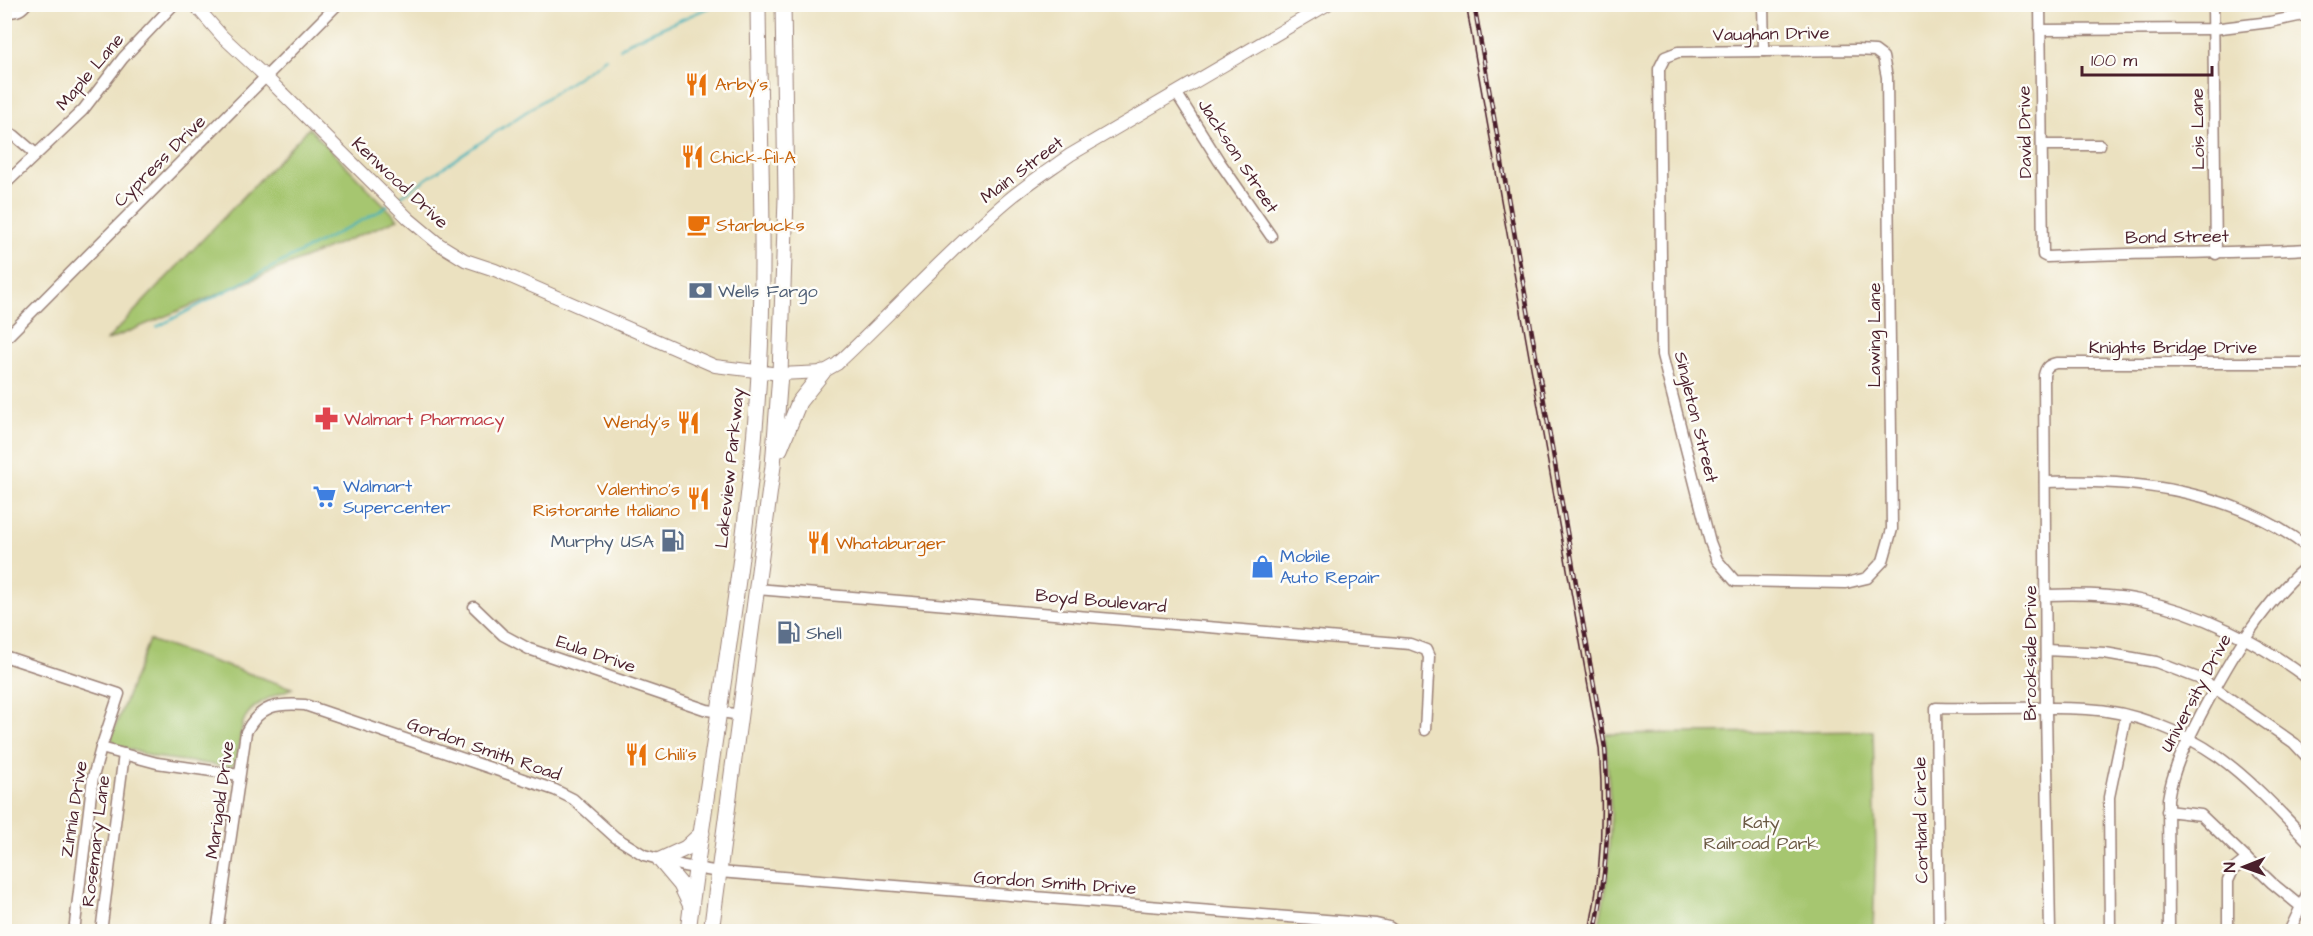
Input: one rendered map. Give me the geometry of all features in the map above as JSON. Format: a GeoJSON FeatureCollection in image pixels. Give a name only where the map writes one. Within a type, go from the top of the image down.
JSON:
{"type":"FeatureCollection","features":[{"type":"Feature","properties":{"kind":"main road","name":"Lakeview Parkway"},"geometry":{"type":"LineString","coordinates":[[688,932],[720,712],[751,470],[759,372],[758,4]]}},
{"type":"Feature","properties":{"kind":"main road"},"geometry":{"type":"LineString","coordinates":[[711,932],[773,466],[780,374],[787,186],[783,4]]}},
{"type":"Feature","properties":{"kind":"main road"},"geometry":{"type":"LineString","coordinates":[[759,104],[785,103]]}},
{"type":"Feature","properties":{"kind":"main road"},"geometry":{"type":"LineString","coordinates":[[773,466],[799,402],[823,372]]}},
{"type":"Feature","properties":{"kind":"main road"},"geometry":{"type":"LineString","coordinates":[[736,588],[757,589]]}},
{"type":"Feature","properties":{"kind":"main road"},"geometry":{"type":"LineString","coordinates":[[692,906],[681,885],[660,860],[686,848],[702,833]]}},
{"type":"Feature","properties":{"kind":"street"},"geometry":{"type":"LineString","coordinates":[[4,12],[15,12],[26,4]]}},
{"type":"Feature","properties":{"kind":"street","name":"Maple Lane"},"geometry":{"type":"LineString","coordinates":[[4,184],[83,110],[123,58],[174,4]]}},
{"type":"Feature","properties":{"kind":"street","name":"Kenwood Drive"},"geometry":{"type":"LineString","coordinates":[[194,4],[222,36],[371,183],[439,244],[465,260],[495,270],[715,366],[759,372]]}},
{"type":"Feature","properties":{"kind":"street","name":"Cypress Drive"},"geometry":{"type":"LineString","coordinates":[[4,340],[267,78],[338,4]]}},
{"type":"Feature","properties":{"kind":"street","name":"Main Street"},"geometry":{"type":"LineString","coordinates":[[823,372],[837,364],[869,335],[939,264],[1008,200],[1070,155],[1328,4]]}},
{"type":"Feature","properties":{"kind":"street"},"geometry":{"type":"LineString","coordinates":[[1763,4],[1764,51]]}},
{"type":"Feature","properties":{"kind":"street","name":"David Drive"},"geometry":{"type":"LineString","coordinates":[[2040,4],[2043,255],[2047,258]]}},
{"type":"Feature","properties":{"kind":"street","name":"Lois Lane"},"geometry":{"type":"LineString","coordinates":[[2213,4],[2216,254]]}},
{"type":"Feature","properties":{"kind":"street"},"geometry":{"type":"LineString","coordinates":[[2040,30],[2213,29],[2270,22],[2308,14]]}},
{"type":"Feature","properties":{"kind":"street","name":"Vaughan Drive"},"geometry":{"type":"LineString","coordinates":[[1659,69],[1665,57],[1678,52],[1870,51],[1880,54],[1886,62]]}},
{"type":"Feature","properties":{"kind":"street","name":"Lawing Lane"},"geometry":{"type":"LineString","coordinates":[[1846,583],[1867,578],[1883,561],[1892,529],[1886,62]]}},
{"type":"Feature","properties":{"kind":"street","name":"Singleton Street"},"geometry":{"type":"LineString","coordinates":[[1659,69],[1662,355],[1710,542],[1717,560],[1735,581],[1846,583]]}},
{"type":"Feature","properties":{"kind":"street","name":"Jackson Street"},"geometry":{"type":"LineString","coordinates":[[1177,94],[1219,162],[1271,236]]}},
{"type":"Feature","properties":{"kind":"street"},"geometry":{"type":"LineString","coordinates":[[4,130],[36,154]]}},
{"type":"Feature","properties":{"kind":"street"},"geometry":{"type":"LineString","coordinates":[[2042,145],[2100,145]]}},
{"type":"Feature","properties":{"kind":"street","name":"Bond Street"},"geometry":{"type":"LineString","coordinates":[[2047,258],[2092,255],[2216,254],[2308,249]]}},
{"type":"Feature","properties":{"kind":"street","name":"Knights Bridge Drive"},"geometry":{"type":"LineString","coordinates":[[2044,375],[2049,365],[2056,363],[2308,363]]}},
{"type":"Feature","properties":{"kind":"street"},"geometry":{"type":"LineString","coordinates":[[759,372],[780,374],[823,372]]}},
{"type":"Feature","properties":{"kind":"street","name":"Brookside Drive"},"geometry":{"type":"LineString","coordinates":[[2044,375],[2050,932]]}},
{"type":"Feature","properties":{"kind":"street"},"geometry":{"type":"LineString","coordinates":[[2045,482],[2119,482],[2168,488],[2254,514],[2274,524],[2308,548]]}},
{"type":"Feature","properties":{"kind":"street","name":"University Drive"},"geometry":{"type":"LineString","coordinates":[[2169,932],[2168,811],[2172,778],[2187,739],[2215,686],[2244,639],[2279,593],[2308,565]]}},
{"type":"Feature","properties":{"kind":"street","name":"Boyd Boulevard"},"geometry":{"type":"LineString","coordinates":[[757,589],[1410,644],[1426,650],[1430,664],[1425,730]]}},
{"type":"Feature","properties":{"kind":"street"},"geometry":{"type":"LineString","coordinates":[[2047,595],[2117,596],[2149,602],[2210,622],[2275,655],[2308,679]]}},
{"type":"Feature","properties":{"kind":"street","name":"Eula Drive"},"geometry":{"type":"LineString","coordinates":[[474,607],[503,635],[529,649],[720,712],[741,715]]}},
{"type":"Feature","properties":{"kind":"street"},"geometry":{"type":"LineString","coordinates":[[2046,651],[2105,652],[2156,662],[2215,686],[2294,743],[2308,758]]}},
{"type":"Feature","properties":{"kind":"street","name":"Zinnia Drive"},"geometry":{"type":"LineString","coordinates":[[4,656],[119,694],[100,748],[93,777],[74,932]]}},
{"type":"Feature","properties":{"kind":"street","name":"Marigold Drive"},"geometry":{"type":"LineString","coordinates":[[218,932],[246,732],[251,722],[262,711],[275,706],[305,705],[327,712]]}},
{"type":"Feature","properties":{"kind":"street","name":"Cortland Circle"},"geometry":{"type":"LineString","coordinates":[[1939,932],[1936,708],[2046,709]]}},
{"type":"Feature","properties":{"kind":"street"},"geometry":{"type":"LineString","coordinates":[[2046,709],[2088,709],[2126,716],[2159,726],[2187,739],[2219,757],[2250,783],[2308,841]]}},
{"type":"Feature","properties":{"kind":"street","name":"Gordon Smith Road"},"geometry":{"type":"LineString","coordinates":[[327,712],[555,790],[573,799],[615,837],[644,855],[719,872]]}},
{"type":"Feature","properties":{"kind":"street"},"geometry":{"type":"LineString","coordinates":[[2110,932],[2109,796],[2126,716]]}},
{"type":"Feature","properties":{"kind":"street"},"geometry":{"type":"LineString","coordinates":[[100,748],[157,764],[239,775]]}},
{"type":"Feature","properties":{"kind":"street","name":"Rosemary Lane"},"geometry":{"type":"LineString","coordinates":[[101,932],[124,754]]}},
{"type":"Feature","properties":{"kind":"street"},"geometry":{"type":"LineString","coordinates":[[2168,811],[2201,815],[2300,906]]}},
{"type":"Feature","properties":{"kind":"street"},"geometry":{"type":"LineString","coordinates":[[2228,932],[2228,881],[2233,870],[2247,859]]}},
{"type":"Feature","properties":{"kind":"street","name":"Gordon Smith Drive"},"geometry":{"type":"LineString","coordinates":[[719,872],[1345,921],[1392,929]]}},
{"type":"Feature","properties":{"kind":"street"},"geometry":{"type":"LineString","coordinates":[[2289,932],[2308,892]]}},
{"type":"Feature","properties":{"kind":"green space"},"geometry":{"type":"Polygon","coordinates":[[[309,128],[398,219],[106,341],[309,128]]]}},
{"type":"Feature","properties":{"kind":"green space"},"geometry":{"type":"Polygon","coordinates":[[[149,640],[292,688],[266,700],[249,712],[243,724],[236,758],[231,767],[154,757],[116,745],[112,740],[149,640]]]}},
{"type":"Feature","properties":{"kind":"green space","name":"Katy Railroad Park"},"geometry":{"type":"Polygon","coordinates":[[[1873,731],[1876,847],[1873,931],[1598,931],[1607,882],[1611,813],[1605,734],[1873,731]]]}},
{"type":"Feature","properties":{"kind":"waterway"},"geometry":{"type":"LineString","coordinates":[[620,49],[629,42],[717,4]]}},
{"type":"Feature","properties":{"kind":"waterway"},"geometry":{"type":"LineString","coordinates":[[395,200],[606,58]]}},
{"type":"Feature","properties":{"kind":"waterway"},"geometry":{"type":"LineString","coordinates":[[157,327],[388,205]]}},
{"type":"Feature","properties":{"kind":"tram line"},"geometry":{"type":"LineString","coordinates":[[1466,4],[1599,748],[1601,840],[1597,886],[1589,932]]}},
{"type":"Feature","properties":{"kind":"railway"},"geometry":{"type":"LineString","coordinates":[[1474,4],[1605,748],[1607,840],[1603,886],[1595,932]]}},
{"type":"Feature","properties":{"kind":"place","name":"Arby's"},"geometry":{"type":"Point","coordinates":[697,84]}},
{"type":"Feature","properties":{"kind":"place","name":"Chick-fil-A"},"geometry":{"type":"Point","coordinates":[692,157]}},
{"type":"Feature","properties":{"kind":"place","name":"Starbucks"},"geometry":{"type":"Point","coordinates":[698,225]}},
{"type":"Feature","properties":{"kind":"place","name":"Wells Fargo"},"geometry":{"type":"Point","coordinates":[700,291]}},
{"type":"Feature","properties":{"kind":"place","name":"Walmart Pharmacy"},"geometry":{"type":"Point","coordinates":[326,419]}},
{"type":"Feature","properties":{"kind":"place","name":"Wendy's"},"geometry":{"type":"Point","coordinates":[688,422]}},
{"type":"Feature","properties":{"kind":"place","name":"Walmart Supercenter"},"geometry":{"type":"Point","coordinates":[325,496]}},
{"type":"Feature","properties":{"kind":"place","name":"Valentino's Ristorante Italiano"},"geometry":{"type":"Point","coordinates":[698,499]}},
{"type":"Feature","properties":{"kind":"place","name":"Murphy USA"},"geometry":{"type":"Point","coordinates":[672,541]}},
{"type":"Feature","properties":{"kind":"place","name":"Whataburger"},"geometry":{"type":"Point","coordinates":[818,543]}},
{"type":"Feature","properties":{"kind":"place","name":"Mobile Auto Repair"},"geometry":{"type":"Point","coordinates":[1262,566]}},
{"type":"Feature","properties":{"kind":"place","name":"Shell"},"geometry":{"type":"Point","coordinates":[788,633]}},
{"type":"Feature","properties":{"kind":"place","name":"Chili's"},"geometry":{"type":"Point","coordinates":[637,754]}}]}
